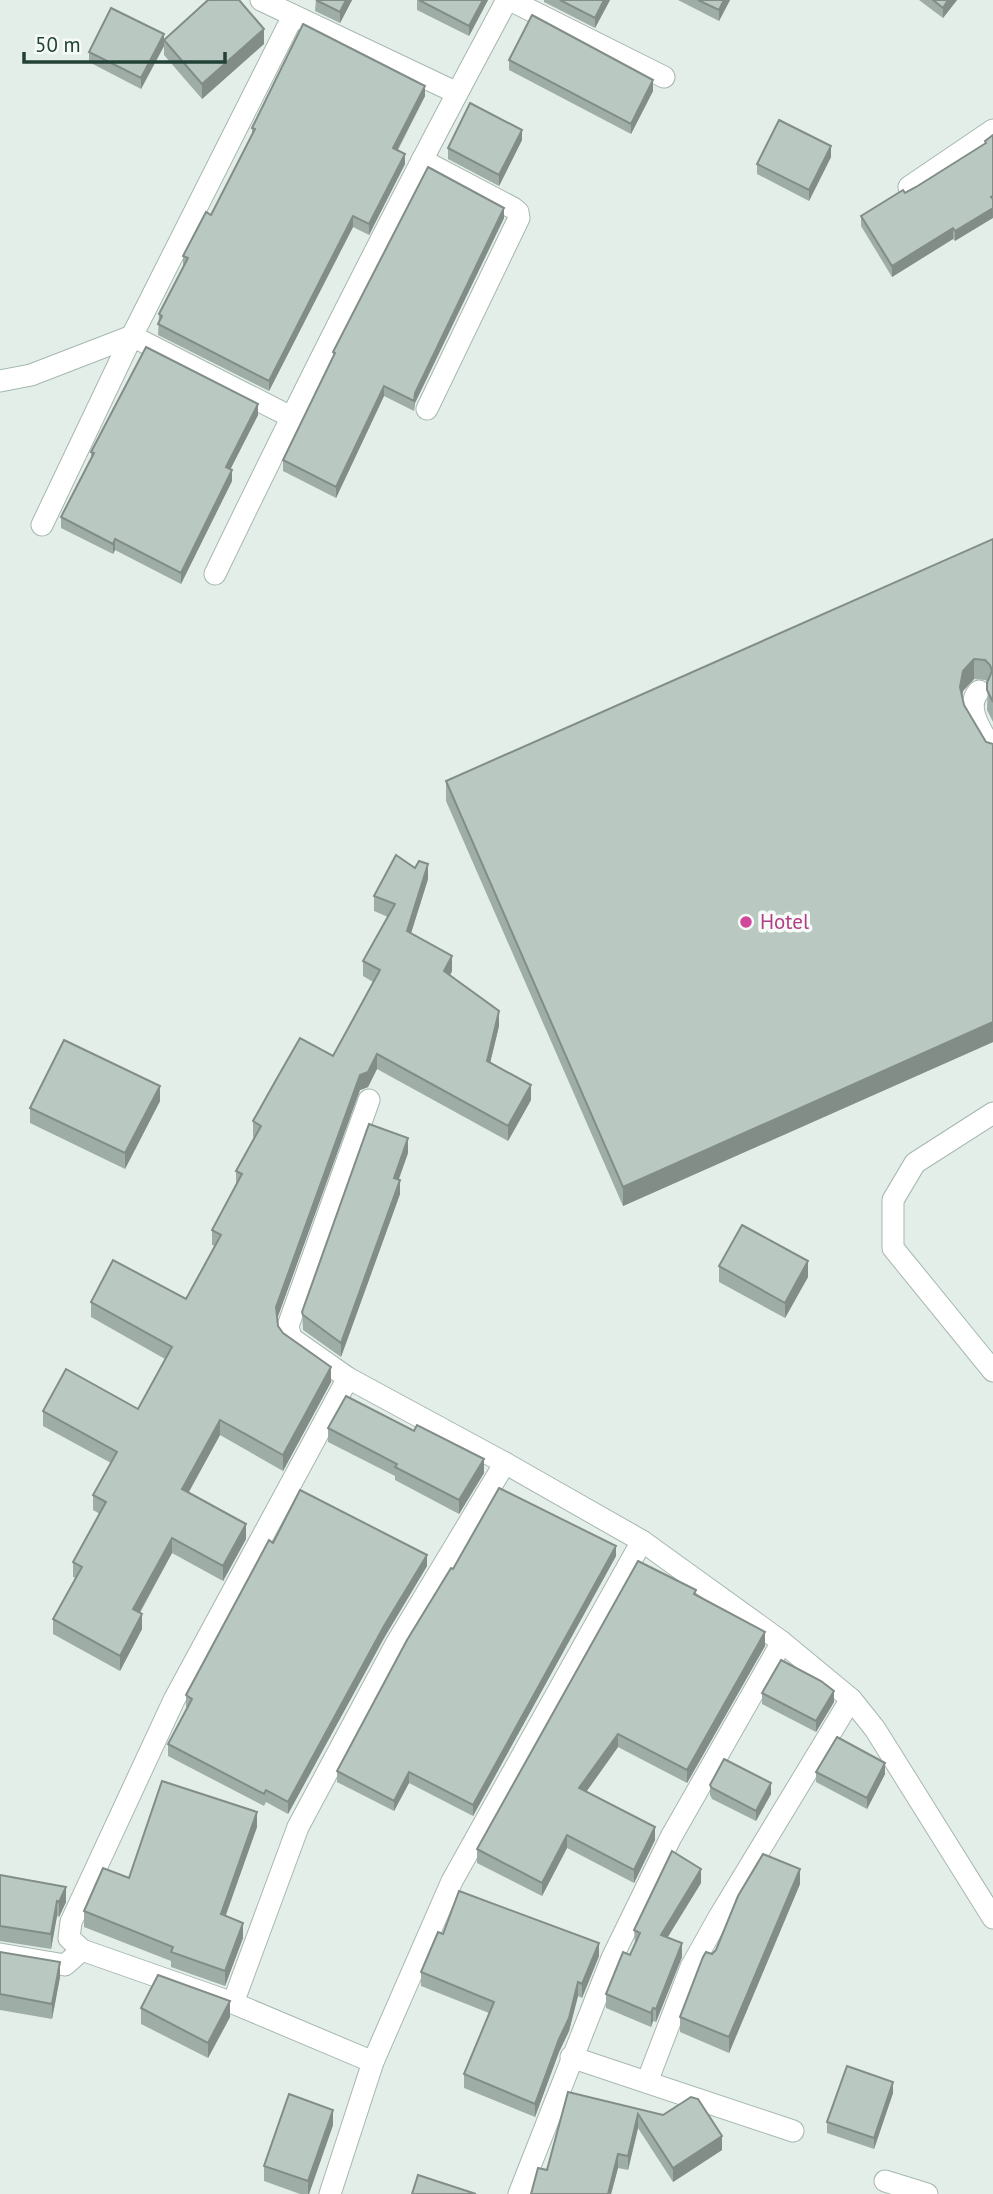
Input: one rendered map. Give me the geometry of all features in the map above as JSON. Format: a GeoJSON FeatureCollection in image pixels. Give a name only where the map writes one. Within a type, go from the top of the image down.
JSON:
{"type":"FeatureCollection","features":[{"type":"Feature","properties":{"kind":"street"},"geometry":{"type":"LineString","coordinates":[[261,0],[457,93]]}},
{"type":"Feature","properties":{"kind":"street"},"geometry":{"type":"LineString","coordinates":[[215,574],[291,417],[422,160],[508,0],[664,77]]}},
{"type":"Feature","properties":{"kind":"street"},"geometry":{"type":"LineString","coordinates":[[42,526],[132,336],[293,16]]}},
{"type":"Feature","properties":{"kind":"street"},"geometry":{"type":"LineString","coordinates":[[909,187],[993,130]]}},
{"type":"Feature","properties":{"kind":"street"},"geometry":{"type":"LineString","coordinates":[[422,160],[519,212],[519,218],[427,409]]}},
{"type":"Feature","properties":{"kind":"street"},"geometry":{"type":"LineString","coordinates":[[0,381],[30,375],[132,336],[291,417]]}},
{"type":"Feature","properties":{"kind":"street"},"geometry":{"type":"LineString","coordinates":[[979,691],[972,705],[976,720],[993,751]]}},
{"type":"Feature","properties":{"kind":"street"},"geometry":{"type":"LineString","coordinates":[[369,1100],[288,1326],[291,1338],[348,1378],[642,1541],[782,1642],[851,1699],[875,1729],[993,1919]]}},
{"type":"Feature","properties":{"kind":"street"},"geometry":{"type":"LineString","coordinates":[[993,1113],[915,1163],[893,1200],[892,1248],[993,1371]]}},
{"type":"Feature","properties":{"kind":"street"},"geometry":{"type":"LineString","coordinates":[[348,1378],[174,1700],[71,1922],[69,1938],[82,1950],[233,2003],[373,2062]]}},
{"type":"Feature","properties":{"kind":"street"},"geometry":{"type":"LineString","coordinates":[[233,2003],[298,1827],[396,1644],[505,1463]]}},
{"type":"Feature","properties":{"kind":"street"},"geometry":{"type":"LineString","coordinates":[[330,2194],[373,2062],[452,1881],[642,1541]]}},
{"type":"Feature","properties":{"kind":"street"},"geometry":{"type":"LineString","coordinates":[[519,2194],[612,1958],[671,1838],[782,1642]]}},
{"type":"Feature","properties":{"kind":"street"},"geometry":{"type":"LineString","coordinates":[[648,2082],[691,1967],[851,1699]]}},
{"type":"Feature","properties":{"kind":"street"},"geometry":{"type":"LineString","coordinates":[[0,1954],[65,1965],[82,1950]]}},
{"type":"Feature","properties":{"kind":"street"},"geometry":{"type":"LineString","coordinates":[[571,2057],[793,2131]]}},
{"type":"Feature","properties":{"kind":"street"},"geometry":{"type":"LineString","coordinates":[[885,2181],[927,2194]]}},
{"type":"Feature","properties":{"kind":"building"},"geometry":{"type":"Polygon","coordinates":[[[208,0],[239,0],[264,29],[202,84],[164,40],[208,0]]]}},
{"type":"Feature","properties":{"kind":"building"},"geometry":{"type":"Polygon","coordinates":[[[316,0],[346,0],[340,12],[316,0]]]}},
{"type":"Feature","properties":{"kind":"building"},"geometry":{"type":"Polygon","coordinates":[[[419,0],[483,0],[469,26],[419,0]]]}},
{"type":"Feature","properties":{"kind":"building"},"geometry":{"type":"Polygon","coordinates":[[[560,0],[604,0],[595,18],[560,0]]]}},
{"type":"Feature","properties":{"kind":"building"},"geometry":{"type":"Polygon","coordinates":[[[698,0],[724,0],[719,10],[698,0]]]}},
{"type":"Feature","properties":{"kind":"building"},"geometry":{"type":"Polygon","coordinates":[[[933,0],[948,0],[943,8],[933,0]]]}},
{"type":"Feature","properties":{"kind":"building"},"geometry":{"type":"Polygon","coordinates":[[[111,8],[164,34],[141,78],[89,52],[111,8]]]}},
{"type":"Feature","properties":{"kind":"building"},"geometry":{"type":"Polygon","coordinates":[[[532,15],[653,80],[631,124],[509,60],[532,15]]]}},
{"type":"Feature","properties":{"kind":"building"},"geometry":{"type":"Polygon","coordinates":[[[303,24],[425,86],[393,148],[405,154],[369,224],[353,216],[269,381],[158,324],[162,316],[159,314],[188,258],[183,256],[206,212],[211,215],[255,129],[252,128],[303,24]]]}},
{"type":"Feature","properties":{"kind":"building"},"geometry":{"type":"Polygon","coordinates":[[[470,103],[522,130],[499,175],[448,148],[470,103]]]}},
{"type":"Feature","properties":{"kind":"building"},"geometry":{"type":"Polygon","coordinates":[[[779,120],[831,146],[809,190],[757,164],[779,120]]]}},
{"type":"Feature","properties":{"kind":"building"},"geometry":{"type":"Polygon","coordinates":[[[993,135],[993,208],[955,231],[953,228],[892,266],[861,216],[903,190],[905,193],[916,187],[986,143],[993,135]]]}},
{"type":"Feature","properties":{"kind":"building"},"geometry":{"type":"Polygon","coordinates":[[[428,167],[504,208],[415,393],[414,401],[384,386],[336,487],[283,460],[335,353],[333,352],[428,167]]]}},
{"type":"Feature","properties":{"kind":"building"},"geometry":{"type":"Polygon","coordinates":[[[146,347],[258,404],[226,467],[232,470],[181,573],[115,539],[113,544],[61,517],[94,453],[91,452],[146,347]]]}},
{"type":"Feature","properties":{"kind":"building","name":"Hotel"},"geometry":{"type":"Polygon","coordinates":[[[993,539],[993,702],[987,690],[992,671],[985,660],[974,659],[963,671],[960,687],[964,705],[986,742],[993,744],[993,1022],[623,1187],[446,781],[993,539]]]}},
{"type":"Feature","properties":{"kind":"building"},"geometry":{"type":"Polygon","coordinates":[[[396,855],[415,868],[419,861],[428,864],[407,931],[452,956],[444,971],[499,1011],[487,1061],[531,1085],[508,1126],[377,1054],[368,1072],[360,1075],[276,1307],[278,1326],[283,1333],[331,1367],[283,1455],[220,1420],[182,1489],[246,1524],[223,1566],[172,1538],[133,1609],[142,1614],[120,1656],[53,1619],[82,1567],[73,1562],[106,1502],[93,1495],[117,1452],[43,1411],[66,1369],[138,1409],[172,1347],[91,1302],[113,1260],[186,1299],[221,1235],[212,1230],[242,1174],[236,1171],[261,1126],[253,1121],[300,1038],[333,1056],[380,970],[363,961],[395,904],[374,896],[396,855]]]}},
{"type":"Feature","properties":{"kind":"building"},"geometry":{"type":"Polygon","coordinates":[[[64,1040],[160,1086],[125,1153],[30,1108],[64,1040]]]}},
{"type":"Feature","properties":{"kind":"building"},"geometry":{"type":"Polygon","coordinates":[[[369,1124],[408,1138],[394,1178],[400,1180],[341,1343],[302,1312],[369,1124]]]}},
{"type":"Feature","properties":{"kind":"building"},"geometry":{"type":"Polygon","coordinates":[[[742,1225],[808,1261],[785,1303],[719,1266],[742,1225]]]}},
{"type":"Feature","properties":{"kind":"building"},"geometry":{"type":"Polygon","coordinates":[[[346,1396],[414,1431],[417,1425],[484,1459],[459,1500],[328,1428],[346,1396]]]}},
{"type":"Feature","properties":{"kind":"building"},"geometry":{"type":"Polygon","coordinates":[[[499,1488],[616,1546],[473,1805],[409,1772],[394,1801],[337,1771],[407,1640],[451,1568],[453,1569],[499,1488]]]}},
{"type":"Feature","properties":{"kind":"building"},"geometry":{"type":"Polygon","coordinates":[[[300,1490],[427,1555],[384,1626],[288,1802],[266,1790],[264,1794],[168,1744],[192,1699],[186,1695],[269,1540],[273,1543],[300,1490]]]}},
{"type":"Feature","properties":{"kind":"building"},"geometry":{"type":"Polygon","coordinates":[[[638,1561],[696,1590],[694,1594],[765,1632],[687,1770],[618,1734],[579,1788],[655,1827],[634,1870],[567,1835],[542,1883],[477,1849],[638,1561]]]}},
{"type":"Feature","properties":{"kind":"building"},"geometry":{"type":"Polygon","coordinates":[[[781,1660],[834,1691],[816,1721],[762,1693],[781,1660]]]}},
{"type":"Feature","properties":{"kind":"building"},"geometry":{"type":"Polygon","coordinates":[[[837,1737],[885,1763],[867,1798],[816,1772],[837,1737]]]}},
{"type":"Feature","properties":{"kind":"building"},"geometry":{"type":"Polygon","coordinates":[[[724,1759],[771,1783],[756,1811],[710,1785],[724,1759]]]}},
{"type":"Feature","properties":{"kind":"building"},"geometry":{"type":"Polygon","coordinates":[[[162,1781],[257,1812],[221,1914],[243,1923],[225,1971],[171,1952],[173,1947],[84,1911],[103,1868],[129,1878],[162,1781]]]}},
{"type":"Feature","properties":{"kind":"building"},"geometry":{"type":"Polygon","coordinates":[[[672,1851],[701,1869],[661,1935],[682,1943],[656,2009],[653,2008],[651,2013],[606,1994],[623,1952],[630,1955],[640,1933],[634,1930],[672,1851]]]}},
{"type":"Feature","properties":{"kind":"building"},"geometry":{"type":"Polygon","coordinates":[[[763,1854],[800,1869],[729,2037],[680,2017],[703,1957],[706,1952],[712,1954],[716,1950],[738,1896],[763,1854]]]}},
{"type":"Feature","properties":{"kind":"building"},"geometry":{"type":"Polygon","coordinates":[[[0,1875],[66,1887],[59,1902],[57,1901],[51,1934],[0,1926],[0,1875]]]}},
{"type":"Feature","properties":{"kind":"building"},"geometry":{"type":"Polygon","coordinates":[[[459,1891],[599,1943],[582,1984],[578,1982],[569,2018],[535,2104],[464,2074],[494,2002],[421,1972],[438,1932],[443,1934],[459,1891]]]}},
{"type":"Feature","properties":{"kind":"building"},"geometry":{"type":"Polygon","coordinates":[[[0,1952],[60,1962],[52,2004],[0,1994],[0,1952]]]}},
{"type":"Feature","properties":{"kind":"building"},"geometry":{"type":"Polygon","coordinates":[[[158,1975],[230,2001],[208,2043],[141,2008],[158,1975]]]}},
{"type":"Feature","properties":{"kind":"building"},"geometry":{"type":"Polygon","coordinates":[[[847,2066],[893,2082],[874,2138],[827,2122],[847,2066]]]}},
{"type":"Feature","properties":{"kind":"building"},"geometry":{"type":"Polygon","coordinates":[[[568,2092],[663,2115],[691,2097],[698,2099],[722,2136],[673,2168],[638,2114],[628,2156],[618,2154],[608,2194],[531,2194],[538,2168],[547,2170],[568,2092]]]}},
{"type":"Feature","properties":{"kind":"building"},"geometry":{"type":"Polygon","coordinates":[[[289,2094],[333,2110],[308,2181],[264,2166],[289,2094]]]}},
{"type":"Feature","properties":{"kind":"building"},"geometry":{"type":"Polygon","coordinates":[[[418,2175],[476,2194],[412,2194],[418,2175]]]}},
{"type":"Feature","properties":{"kind":"place","name":"Hotel"},"geometry":{"type":"Point","coordinates":[746,922]}}]}
